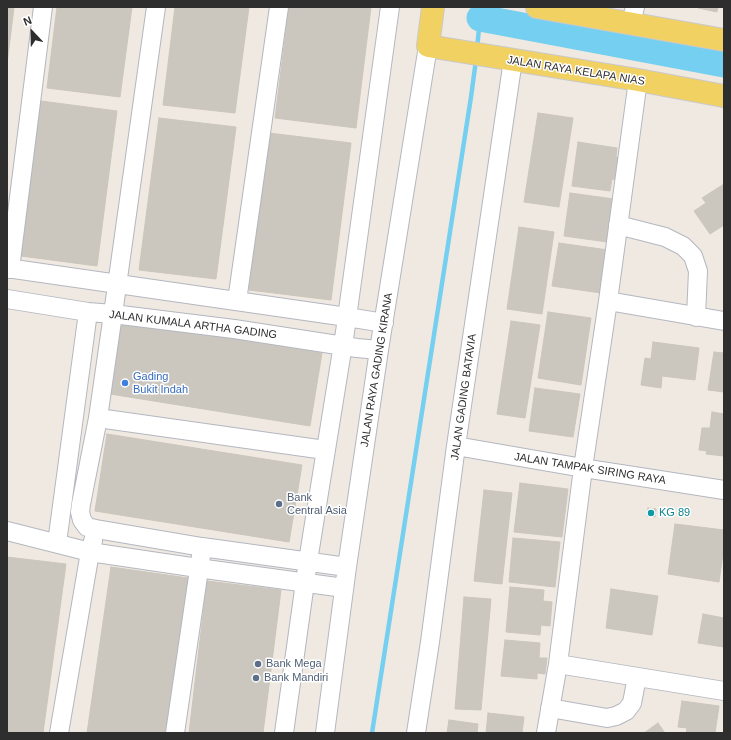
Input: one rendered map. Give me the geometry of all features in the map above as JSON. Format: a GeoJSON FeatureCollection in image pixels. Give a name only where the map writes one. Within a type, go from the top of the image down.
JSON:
{"type":"FeatureCollection","features":[{"type":"Feature","properties":{"kind":"main road","name":"JALAN RAYA GADING KIRANA"},"geometry":{"type":"LineString","coordinates":[[428,46],[433,7]]}},
{"type":"Feature","properties":{"kind":"main road"},"geometry":{"type":"LineString","coordinates":[[536,7],[633,15],[724,40]]}},
{"type":"Feature","properties":{"kind":"main road","name":"JALAN RAYA KELAPA NIAS"},"geometry":{"type":"LineString","coordinates":[[428,46],[457,52],[638,80],[724,96]]}},
{"type":"Feature","properties":{"kind":"street"},"geometry":{"type":"LineString","coordinates":[[43,7],[9,268],[384,323]]}},
{"type":"Feature","properties":{"kind":"street"},"geometry":{"type":"LineString","coordinates":[[156,7],[98,418],[80,512],[82,520],[87,527],[96,529],[202,547],[347,567]]}},
{"type":"Feature","properties":{"kind":"street"},"geometry":{"type":"LineString","coordinates":[[237,301],[279,7]]}},
{"type":"Feature","properties":{"kind":"street"},"geometry":{"type":"LineString","coordinates":[[284,733],[308,561],[347,317],[390,7]]}},
{"type":"Feature","properties":{"kind":"street","name":"JALAN RAYA GADING KIRANA"},"geometry":{"type":"LineString","coordinates":[[325,733],[344,588],[379,350],[428,46]]}},
{"type":"Feature","properties":{"kind":"street","name":"JALAN GADING BATAVIA"},"geometry":{"type":"LineString","coordinates":[[416,733],[431,634],[509,60]]}},
{"type":"Feature","properties":{"kind":"street"},"geometry":{"type":"LineString","coordinates":[[546,733],[558,664],[583,468],[608,301],[638,80]]}},
{"type":"Feature","properties":{"kind":"street"},"geometry":{"type":"LineString","coordinates":[[618,225],[665,237],[683,246],[693,256],[698,271],[696,317]]}},
{"type":"Feature","properties":{"kind":"street","name":"JALAN KUMALA ARTHA GADING"},"geometry":{"type":"LineString","coordinates":[[7,299],[88,312],[234,329],[379,350]]}},
{"type":"Feature","properties":{"kind":"street"},"geometry":{"type":"LineString","coordinates":[[608,301],[724,321]]}},
{"type":"Feature","properties":{"kind":"street"},"geometry":{"type":"LineString","coordinates":[[58,543],[88,312]]}},
{"type":"Feature","properties":{"kind":"street"},"geometry":{"type":"LineString","coordinates":[[98,418],[325,450]]}},
{"type":"Feature","properties":{"kind":"street","name":"JALAN TAMPAK SIRING RAYA"},"geometry":{"type":"LineString","coordinates":[[456,446],[724,490]]}},
{"type":"Feature","properties":{"kind":"street"},"geometry":{"type":"LineString","coordinates":[[59,733],[90,552],[96,529]]}},
{"type":"Feature","properties":{"kind":"street"},"geometry":{"type":"LineString","coordinates":[[7,531],[90,552],[344,588]]}},
{"type":"Feature","properties":{"kind":"street"},"geometry":{"type":"LineString","coordinates":[[174,733],[202,547]]}},
{"type":"Feature","properties":{"kind":"street"},"geometry":{"type":"LineString","coordinates":[[558,664],[724,691]]}},
{"type":"Feature","properties":{"kind":"street"},"geometry":{"type":"LineString","coordinates":[[550,708],[607,718],[616,716],[626,711],[632,703],[637,677]]}},
{"type":"Feature","properties":{"kind":"building"},"geometry":{"type":"Polygon","coordinates":[[[7,7],[14,7],[7,64],[7,7]]]}},
{"type":"Feature","properties":{"kind":"building"},"geometry":{"type":"Polygon","coordinates":[[[57,7],[132,7],[120,97],[47,88],[57,7]]]}},
{"type":"Feature","properties":{"kind":"building"},"geometry":{"type":"Polygon","coordinates":[[[175,7],[249,7],[235,113],[163,105],[175,7]]]}},
{"type":"Feature","properties":{"kind":"building"},"geometry":{"type":"Polygon","coordinates":[[[289,7],[371,7],[356,128],[275,118],[289,7]]]}},
{"type":"Feature","properties":{"kind":"building"},"geometry":{"type":"Polygon","coordinates":[[[698,7],[718,7],[717,12],[698,7]]]}},
{"type":"Feature","properties":{"kind":"building"},"geometry":{"type":"Polygon","coordinates":[[[41,101],[117,111],[97,266],[21,256],[41,101]]]}},
{"type":"Feature","properties":{"kind":"building"},"geometry":{"type":"Polygon","coordinates":[[[538,113],[573,118],[559,207],[524,202],[538,113]]]}},
{"type":"Feature","properties":{"kind":"building"},"geometry":{"type":"Polygon","coordinates":[[[159,118],[236,127],[216,279],[139,270],[159,118]]]}},
{"type":"Feature","properties":{"kind":"building"},"geometry":{"type":"Polygon","coordinates":[[[269,133],[351,143],[331,300],[249,290],[269,133]]]}},
{"type":"Feature","properties":{"kind":"building"},"geometry":{"type":"Polygon","coordinates":[[[578,142],[617,148],[616,157],[621,158],[618,180],[612,179],[610,191],[572,186],[578,142]]]}},
{"type":"Feature","properties":{"kind":"building"},"geometry":{"type":"Polygon","coordinates":[[[724,184],[724,225],[710,234],[694,211],[706,203],[702,198],[724,184]]]}},
{"type":"Feature","properties":{"kind":"building"},"geometry":{"type":"Polygon","coordinates":[[[570,193],[614,199],[607,242],[564,236],[570,193]]]}},
{"type":"Feature","properties":{"kind":"building"},"geometry":{"type":"Polygon","coordinates":[[[519,227],[554,232],[542,314],[507,309],[519,227]]]}},
{"type":"Feature","properties":{"kind":"building"},"geometry":{"type":"Polygon","coordinates":[[[559,243],[608,250],[601,293],[552,286],[559,243]]]}},
{"type":"Feature","properties":{"kind":"building"},"geometry":{"type":"Polygon","coordinates":[[[548,312],[591,318],[581,385],[538,378],[548,312]]]}},
{"type":"Feature","properties":{"kind":"building"},"geometry":{"type":"Polygon","coordinates":[[[122,321],[322,353],[310,426],[110,394],[122,321]]]}},
{"type":"Feature","properties":{"kind":"building"},"geometry":{"type":"Polygon","coordinates":[[[511,321],[540,325],[525,418],[497,414],[511,321]]]}},
{"type":"Feature","properties":{"kind":"building"},"geometry":{"type":"Polygon","coordinates":[[[653,342],[699,348],[695,380],[662,376],[661,388],[641,385],[645,358],[651,359],[653,342]]]}},
{"type":"Feature","properties":{"kind":"building"},"geometry":{"type":"Polygon","coordinates":[[[714,352],[724,353],[724,392],[708,390],[714,352]]]}},
{"type":"Feature","properties":{"kind":"building"},"geometry":{"type":"Polygon","coordinates":[[[535,388],[580,394],[573,437],[529,431],[535,388]]]}},
{"type":"Feature","properties":{"kind":"building"},"geometry":{"type":"Polygon","coordinates":[[[712,412],[724,414],[724,456],[706,454],[707,451],[699,450],[702,428],[710,428],[712,412]]]}},
{"type":"Feature","properties":{"kind":"building"},"geometry":{"type":"Polygon","coordinates":[[[107,434],[302,465],[289,542],[95,511],[107,434]]]}},
{"type":"Feature","properties":{"kind":"building"},"geometry":{"type":"Polygon","coordinates":[[[520,483],[568,489],[562,537],[514,532],[520,483]]]}},
{"type":"Feature","properties":{"kind":"building"},"geometry":{"type":"Polygon","coordinates":[[[484,490],[512,493],[502,584],[474,581],[484,490]]]}},
{"type":"Feature","properties":{"kind":"building","name":"KG 89"},"geometry":{"type":"Polygon","coordinates":[[[648,508],[656,509],[655,517],[647,516],[648,508]]]}},
{"type":"Feature","properties":{"kind":"building"},"geometry":{"type":"Polygon","coordinates":[[[675,524],[724,530],[724,546],[719,582],[668,574],[675,524]]]}},
{"type":"Feature","properties":{"kind":"building"},"geometry":{"type":"Polygon","coordinates":[[[513,538],[560,542],[555,587],[509,582],[513,538]]]}},
{"type":"Feature","properties":{"kind":"building"},"geometry":{"type":"Polygon","coordinates":[[[7,557],[66,564],[43,733],[7,733],[7,557]]]}},
{"type":"Feature","properties":{"kind":"building"},"geometry":{"type":"Polygon","coordinates":[[[111,567],[188,578],[165,733],[87,733],[111,567]]]}},
{"type":"Feature","properties":{"kind":"building"},"geometry":{"type":"Polygon","coordinates":[[[207,581],[281,590],[263,733],[189,733],[207,581]]]}},
{"type":"Feature","properties":{"kind":"building"},"geometry":{"type":"Polygon","coordinates":[[[510,587],[544,590],[543,601],[552,602],[550,626],[541,625],[540,635],[506,632],[510,587]]]}},
{"type":"Feature","properties":{"kind":"building"},"geometry":{"type":"Polygon","coordinates":[[[611,589],[658,596],[652,635],[606,628],[611,589]]]}},
{"type":"Feature","properties":{"kind":"building"},"geometry":{"type":"Polygon","coordinates":[[[464,597],[491,599],[481,710],[455,709],[464,597]]]}},
{"type":"Feature","properties":{"kind":"building"},"geometry":{"type":"Polygon","coordinates":[[[703,614],[724,618],[724,647],[698,643],[703,614]]]}},
{"type":"Feature","properties":{"kind":"building"},"geometry":{"type":"Polygon","coordinates":[[[505,640],[540,643],[539,658],[547,658],[545,674],[537,673],[537,679],[501,676],[505,640]]]}},
{"type":"Feature","properties":{"kind":"building"},"geometry":{"type":"Polygon","coordinates":[[[682,701],[719,706],[715,733],[708,731],[707,733],[686,733],[687,728],[678,727],[682,701]]]}},
{"type":"Feature","properties":{"kind":"building"},"geometry":{"type":"Polygon","coordinates":[[[488,713],[524,717],[522,733],[486,733],[488,713]]]}},
{"type":"Feature","properties":{"kind":"building"},"geometry":{"type":"Polygon","coordinates":[[[449,720],[478,724],[477,733],[447,733],[449,720]]]}},
{"type":"Feature","properties":{"kind":"building"},"geometry":{"type":"Polygon","coordinates":[[[658,723],[665,733],[644,733],[658,723]]]}},
{"type":"Feature","properties":{"kind":"waterway"},"geometry":{"type":"LineString","coordinates":[[477,49],[480,18],[483,7]]}},
{"type":"Feature","properties":{"kind":"waterway"},"geometry":{"type":"LineString","coordinates":[[480,18],[724,64]]}},
{"type":"Feature","properties":{"kind":"waterway"},"geometry":{"type":"LineString","coordinates":[[372,733],[476,60]]}},
{"type":"Feature","properties":{"kind":"place","name":"Gading Bukit Indah"},"geometry":{"type":"Point","coordinates":[125,383]}},
{"type":"Feature","properties":{"kind":"place","name":"Bank Central Asia"},"geometry":{"type":"Point","coordinates":[279,504]}},
{"type":"Feature","properties":{"kind":"place","name":"KG 89"},"geometry":{"type":"Point","coordinates":[651,513]}},
{"type":"Feature","properties":{"kind":"place","name":"Bank Mega"},"geometry":{"type":"Point","coordinates":[258,664]}},
{"type":"Feature","properties":{"kind":"place","name":"Bank Mandiri"},"geometry":{"type":"Point","coordinates":[256,678]}}]}
